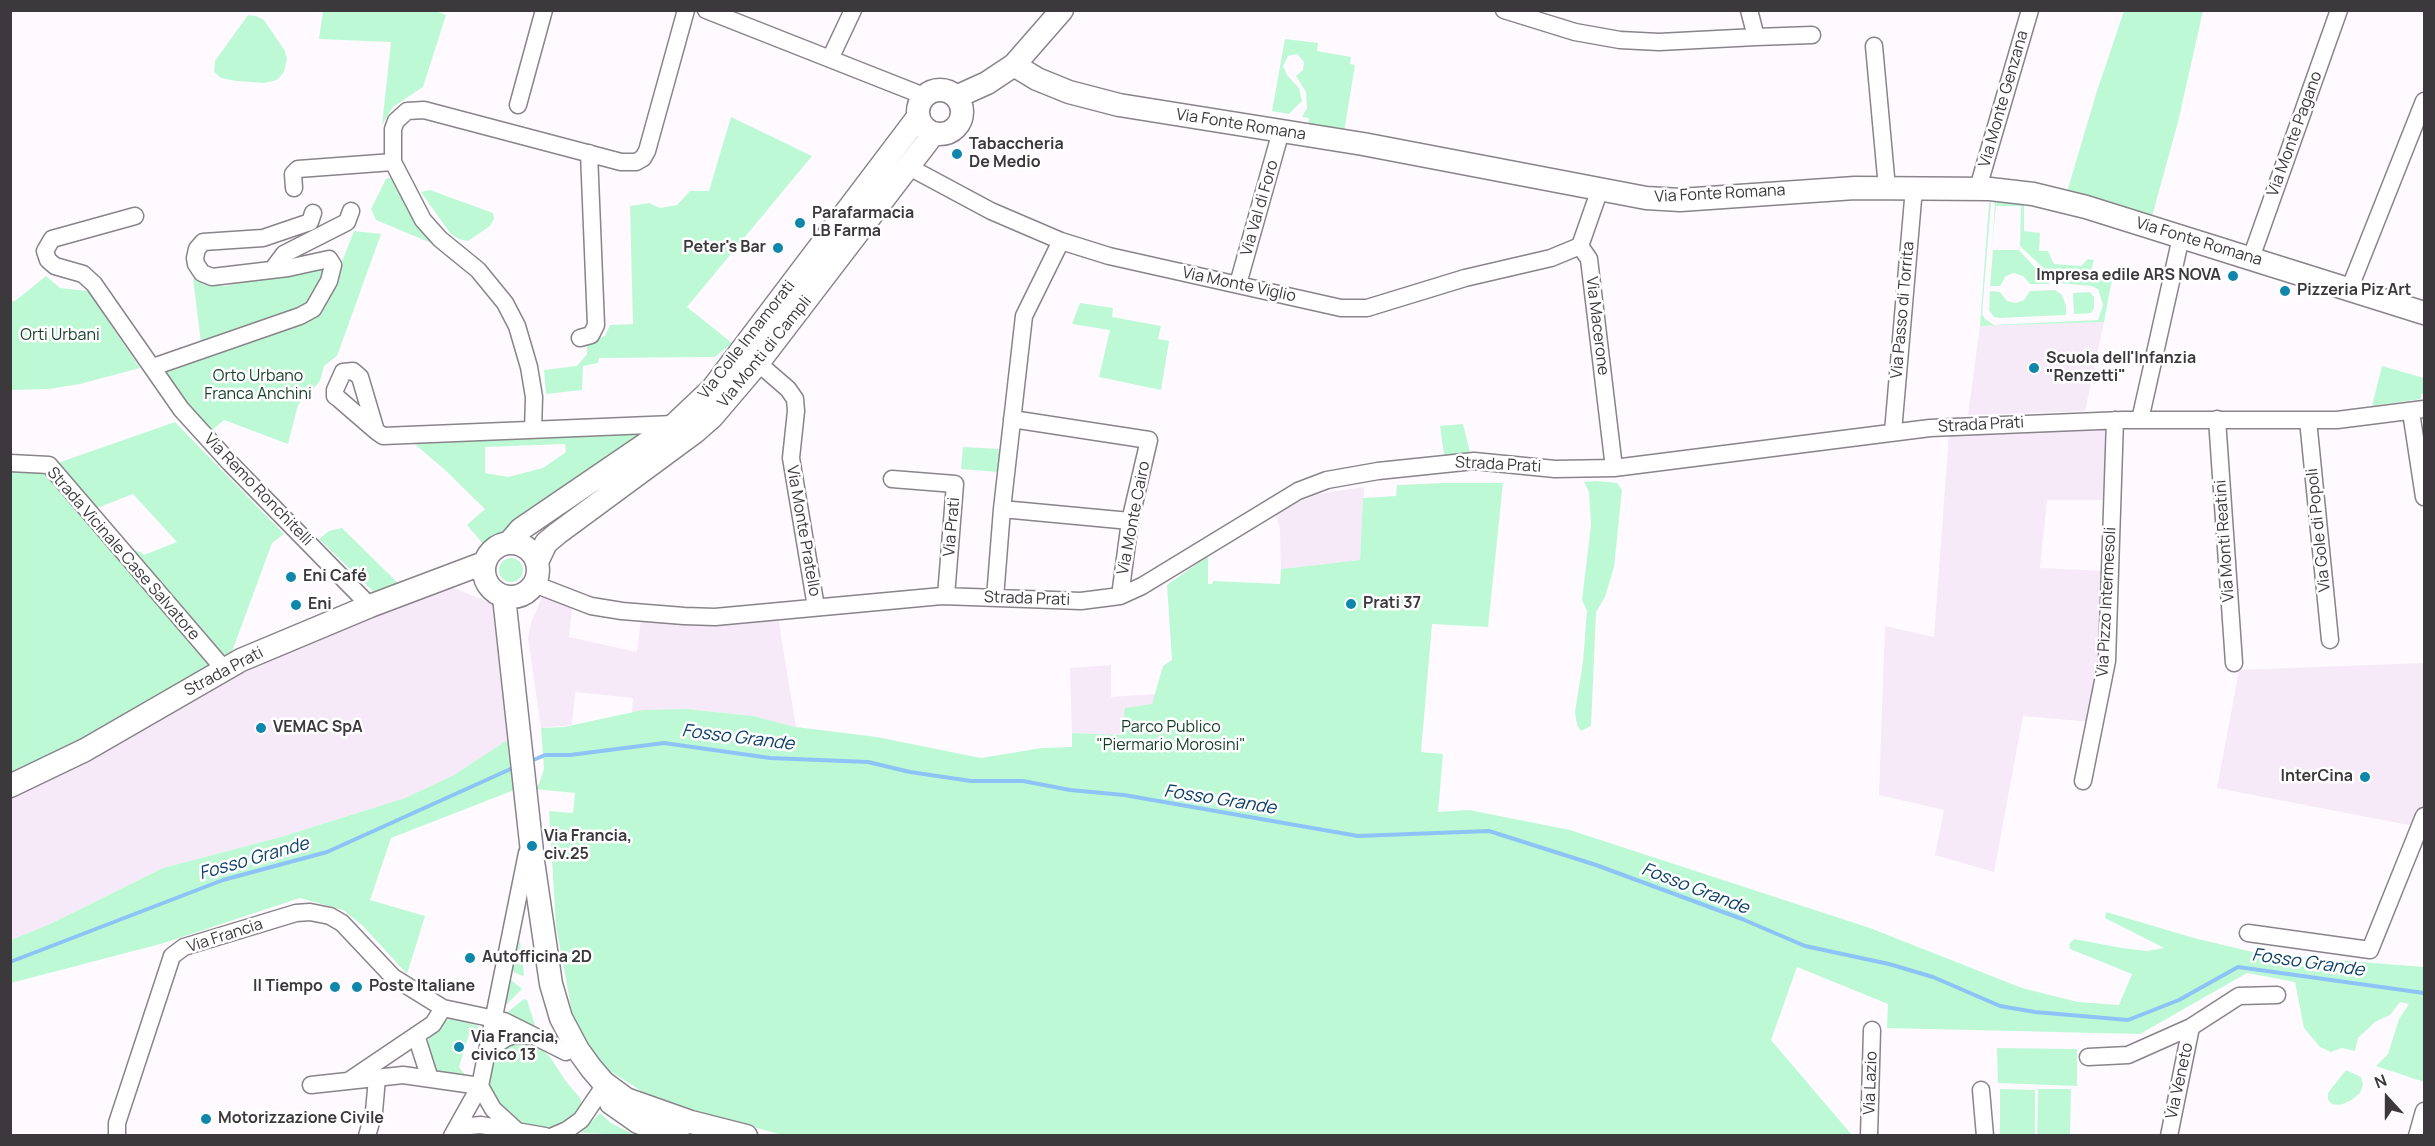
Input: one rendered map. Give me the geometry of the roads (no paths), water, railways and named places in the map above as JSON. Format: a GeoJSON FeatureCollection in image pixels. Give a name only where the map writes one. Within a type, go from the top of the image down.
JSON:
{"type":"FeatureCollection","features":[{"type":"Feature","properties":{"kind":"street"},"geometry":{"type":"LineString","coordinates":[[518,105],[544,10]]}},
{"type":"Feature","properties":{"kind":"street"},"geometry":{"type":"LineString","coordinates":[[533,430],[534,397],[529,367],[517,326],[505,303],[478,270],[440,239],[423,220],[393,162],[392,140],[396,121],[407,111],[416,109],[621,162],[636,162],[643,158],[647,151],[686,10]]}},
{"type":"Feature","properties":{"kind":"street"},"geometry":{"type":"LineString","coordinates":[[706,10],[830,59],[925,116],[947,133],[955,129],[960,122],[962,109],[956,97],[940,89],[930,92],[925,116]]}},
{"type":"Feature","properties":{"kind":"street"},"geometry":{"type":"LineString","coordinates":[[830,59],[853,10]]}},
{"type":"Feature","properties":{"kind":"street"},"geometry":{"type":"LineString","coordinates":[[1504,10],[1575,32],[1620,40],[1659,42],[1812,35]]}},
{"type":"Feature","properties":{"kind":"street"},"geometry":{"type":"LineString","coordinates":[[1749,10],[1756,37]]}},
{"type":"Feature","properties":{"kind":"street","name":"Via Monte Genzana"},"geometry":{"type":"LineString","coordinates":[[1978,188],[2030,10]]}},
{"type":"Feature","properties":{"kind":"street","name":"Via Monte Pagano"},"geometry":{"type":"LineString","coordinates":[[2251,258],[2339,10]]}},
{"type":"Feature","properties":{"kind":"street"},"geometry":{"type":"LineString","coordinates":[[956,97],[987,83],[1014,65],[1057,12]]}},
{"type":"Feature","properties":{"kind":"street"},"geometry":{"type":"LineString","coordinates":[[1874,46],[1887,188]]}},
{"type":"Feature","properties":{"kind":"street","name":"Via Fonte Romana"},"geometry":{"type":"LineString","coordinates":[[1014,65],[1037,79],[1095,100],[1414,153],[1646,198],[1680,200],[1818,189],[1978,188],[2014,191],[2059,199],[2424,313]]}},
{"type":"Feature","properties":{"kind":"street"},"geometry":{"type":"LineString","coordinates":[[2349,290],[2423,109]]}},
{"type":"Feature","properties":{"kind":"street","name":"Via Monti di Campli"},"geometry":{"type":"LineString","coordinates":[[537,562],[542,549],[558,533],[712,417],[758,363],[909,167],[925,116]]}},
{"type":"Feature","properties":{"kind":"street","name":"Via Colle Innamorati"},"geometry":{"type":"LineString","coordinates":[[509,543],[521,529],[675,424],[713,388],[925,116]]}},
{"type":"Feature","properties":{"kind":"street","name":"Via Val di Foro"},"geometry":{"type":"LineString","coordinates":[[1238,284],[1281,131]]}},
{"type":"Feature","properties":{"kind":"street"},"geometry":{"type":"LineString","coordinates":[[580,338],[591,335],[596,325],[588,153]]}},
{"type":"Feature","properties":{"kind":"street"},"geometry":{"type":"LineString","coordinates":[[294,188],[293,174],[298,169],[393,162]]}},
{"type":"Feature","properties":{"kind":"street","name":"Via Monte Viglio"},"geometry":{"type":"LineString","coordinates":[[909,167],[991,211],[1061,241],[1109,256],[1341,308],[1367,308],[1465,279],[1551,258],[1580,246]]}},
{"type":"Feature","properties":{"kind":"street","name":"Via Passo di Torrita"},"geometry":{"type":"LineString","coordinates":[[1893,432],[1914,188]]}},
{"type":"Feature","properties":{"kind":"street"},"geometry":{"type":"LineString","coordinates":[[1580,246],[1600,189]]}},
{"type":"Feature","properties":{"kind":"street"},"geometry":{"type":"LineString","coordinates":[[272,270],[284,254],[347,222],[351,211]]}},
{"type":"Feature","properties":{"kind":"street"},"geometry":{"type":"LineString","coordinates":[[153,367],[307,313],[318,303],[333,265],[329,259],[272,270],[209,276],[198,268],[195,253],[200,245],[209,240],[262,238],[288,231],[310,222],[314,213]]}},
{"type":"Feature","properties":{"kind":"street","name":"Via Remo Ronchitelli"},"geometry":{"type":"LineString","coordinates":[[135,216],[57,237],[49,242],[45,251],[51,263],[82,274],[94,284],[181,409],[230,463],[370,606]]}},
{"type":"Feature","properties":{"kind":"street"},"geometry":{"type":"LineString","coordinates":[[2140,420],[2181,237]]}},
{"type":"Feature","properties":{"kind":"street"},"geometry":{"type":"LineString","coordinates":[[994,598],[1024,316],[1061,241]]}},
{"type":"Feature","properties":{"kind":"street","name":"Via Macerone"},"geometry":{"type":"LineString","coordinates":[[1580,246],[1589,259],[1614,468]]}},
{"type":"Feature","properties":{"kind":"street","name":"Via Monte Pratello"},"geometry":{"type":"LineString","coordinates":[[758,363],[788,388],[795,399],[796,411],[791,458],[816,607]]}},
{"type":"Feature","properties":{"kind":"street"},"geometry":{"type":"LineString","coordinates":[[2418,410],[2424,497]]}},
{"type":"Feature","properties":{"kind":"street","name":"Strada Prati"},"geometry":{"type":"LineString","coordinates":[[534,584],[591,606],[653,614],[715,616],[946,596],[1081,601],[1120,596],[1165,573],[1244,522],[1298,491],[1327,480],[1378,471],[1474,461],[1555,469],[1614,468],[1941,427],[2115,420],[2337,420],[2418,410]]}},
{"type":"Feature","properties":{"kind":"street","name":"Via Monte Cairo"},"geometry":{"type":"LineString","coordinates":[[1012,419],[1149,440],[1130,522],[1120,596]]}},
{"type":"Feature","properties":{"kind":"street","name":"Via Monti Reatini"},"geometry":{"type":"LineString","coordinates":[[2217,419],[2234,663]]}},
{"type":"Feature","properties":{"kind":"street","name":"Via Pizzo Intermesoli"},"geometry":{"type":"LineString","coordinates":[[2084,781],[2107,660],[2115,420]]}},
{"type":"Feature","properties":{"kind":"street","name":"Via Gole di Popoli"},"geometry":{"type":"LineString","coordinates":[[2308,420],[2330,640]]}},
{"type":"Feature","properties":{"kind":"street"},"geometry":{"type":"LineString","coordinates":[[376,430],[383,436],[675,424]]}},
{"type":"Feature","properties":{"kind":"street","name":"Strada Vicinale Case Salvatore"},"geometry":{"type":"LineString","coordinates":[[10,463],[50,465],[224,669]]}},
{"type":"Feature","properties":{"kind":"street","name":"Via Prati"},"geometry":{"type":"LineString","coordinates":[[892,479],[955,484],[946,596]]}},
{"type":"Feature","properties":{"kind":"street"},"geometry":{"type":"LineString","coordinates":[[1002,509],[1130,522]]}},
{"type":"Feature","properties":{"kind":"street"},"geometry":{"type":"LineString","coordinates":[[447,578],[497,593],[521,596],[534,584],[537,577],[537,562],[526,548],[509,543],[494,549],[484,563],[486,581],[497,593]]}},
{"type":"Feature","properties":{"kind":"street","name":"Strada Prati"},"geometry":{"type":"LineString","coordinates":[[10,786],[85,750],[255,653],[484,563]]}},
{"type":"Feature","properties":{"kind":"street","name":"Via Francia"},"geometry":{"type":"LineString","coordinates":[[497,593],[520,736],[530,819],[533,861],[530,913],[550,1020],[575,1056],[583,1074],[602,1087],[643,1107],[746,1136]]}},
{"type":"Feature","properties":{"kind":"street"},"geometry":{"type":"LineString","coordinates":[[2248,933],[2370,950],[2424,816]]}},
{"type":"Feature","properties":{"kind":"street","name":"Via Francia"},"geometry":{"type":"LineString","coordinates":[[455,1131],[480,1086],[492,1017],[522,882],[530,819]]}},
{"type":"Feature","properties":{"kind":"street","name":"Via Francia"},"geometry":{"type":"LineString","coordinates":[[117,1136],[117,1123],[172,956],[184,947],[296,913],[310,912],[330,916],[342,923],[393,977],[395,985],[443,1008],[492,1017],[575,1056]]}},
{"type":"Feature","properties":{"kind":"street","name":"Via Veneto"},"geometry":{"type":"LineString","coordinates":[[2088,1057],[2128,1055],[2191,1027],[2239,996],[2277,995]]}},
{"type":"Feature","properties":{"kind":"street"},"geometry":{"type":"LineString","coordinates":[[349,1081],[433,1024],[443,1008]]}},
{"type":"Feature","properties":{"kind":"street","name":"Via Veneto"},"geometry":{"type":"LineString","coordinates":[[2169,1136],[2191,1027]]}},
{"type":"Feature","properties":{"kind":"street","name":"Via Lazio"},"geometry":{"type":"LineString","coordinates":[[1869,1136],[1872,1030]]}},
{"type":"Feature","properties":{"kind":"street"},"geometry":{"type":"LineString","coordinates":[[416,1035],[430,1079]]}},
{"type":"Feature","properties":{"kind":"street"},"geometry":{"type":"LineString","coordinates":[[484,1058],[492,1047],[510,1036],[536,1036]]}},
{"type":"Feature","properties":{"kind":"street"},"geometry":{"type":"LineString","coordinates":[[312,1085],[404,1075],[480,1086],[493,1109],[517,1131]]}},
{"type":"Feature","properties":{"kind":"street"},"geometry":{"type":"LineString","coordinates":[[367,1136],[374,1112],[377,1078]]}},
{"type":"Feature","properties":{"kind":"street"},"geometry":{"type":"LineString","coordinates":[[553,1136],[581,1120],[602,1087]]}},
{"type":"Feature","properties":{"kind":"street","name":"Via Francia"},"geometry":{"type":"LineString","coordinates":[[602,1087],[632,1119],[678,1136]]}},
{"type":"Feature","properties":{"kind":"street"},"geometry":{"type":"LineString","coordinates":[[1981,1090],[1985,1136]]}},
{"type":"Feature","properties":{"kind":"street"},"geometry":{"type":"LineString","coordinates":[[2417,1136],[2424,1111]]}},
{"type":"Feature","properties":{"kind":"street","name":"Via Francia"},"geometry":{"type":"LineString","coordinates":[[455,1131],[480,1125],[545,1136]]}},
{"type":"Feature","properties":{"kind":"waterway","name":"Fosso Grande"},"geometry":{"type":"LineString","coordinates":[[531,761],[545,755],[570,755],[664,743],[770,758],[868,762],[910,772],[971,781],[1023,781],[1070,790],[1124,795],[1358,836],[1489,831],[1596,865],[1742,919],[1805,946],[1889,964],[1933,977],[2000,1006],[2035,1012],[2128,1020],[2179,1000],[2238,967],[2424,993]]}},
{"type":"Feature","properties":{"kind":"waterway","name":"Fosso Grande"},"geometry":{"type":"LineString","coordinates":[[10,962],[223,880],[327,852],[515,767]]}},
{"type":"Feature","properties":{"kind":"place","name":"Tabaccheria De Medio"},"geometry":{"type":"Point","coordinates":[957,154]}},
{"type":"Feature","properties":{"kind":"place","name":"Parafarmacia LB Farma"},"geometry":{"type":"Point","coordinates":[800,223]}},
{"type":"Feature","properties":{"kind":"place","name":"Peter's Bar"},"geometry":{"type":"Point","coordinates":[778,248]}},
{"type":"Feature","properties":{"kind":"place","name":"Impresa edile ARS NOVA"},"geometry":{"type":"Point","coordinates":[2233,276]}},
{"type":"Feature","properties":{"kind":"place","name":"Pizzeria Piz Art"},"geometry":{"type":"Point","coordinates":[2285,291]}},
{"type":"Feature","properties":{"kind":"place","name":"Scuola dell'Infanzia \"Renzetti\""},"geometry":{"type":"Point","coordinates":[2034,368]}},
{"type":"Feature","properties":{"kind":"place","name":"Eni Café"},"geometry":{"type":"Point","coordinates":[291,577]}},
{"type":"Feature","properties":{"kind":"place","name":"Prati 37"},"geometry":{"type":"Point","coordinates":[1351,604]}},
{"type":"Feature","properties":{"kind":"place","name":"Eni"},"geometry":{"type":"Point","coordinates":[296,605]}},
{"type":"Feature","properties":{"kind":"place","name":"VEMAC SpA"},"geometry":{"type":"Point","coordinates":[261,728]}},
{"type":"Feature","properties":{"kind":"place","name":"InterCina"},"geometry":{"type":"Point","coordinates":[2365,777]}},
{"type":"Feature","properties":{"kind":"place","name":"Via Francia, civ.25"},"geometry":{"type":"Point","coordinates":[532,846]}},
{"type":"Feature","properties":{"kind":"place","name":"Autofficina 2D"},"geometry":{"type":"Point","coordinates":[470,958]}},
{"type":"Feature","properties":{"kind":"place","name":"Il Tiempo"},"geometry":{"type":"Point","coordinates":[335,987]}},
{"type":"Feature","properties":{"kind":"place","name":"Poste Italiane"},"geometry":{"type":"Point","coordinates":[357,987]}},
{"type":"Feature","properties":{"kind":"place","name":"Via Francia, civico 13"},"geometry":{"type":"Point","coordinates":[459,1047]}},
{"type":"Feature","properties":{"kind":"place","name":"Motorizzazione Civile"},"geometry":{"type":"Point","coordinates":[206,1119]}},
{"type":"Feature","properties":{"kind":"park label","name":"Orti Urbani"},"geometry":{"type":"Point","coordinates":[60,336]}},
{"type":"Feature","properties":{"kind":"park label","name":"Orto Urbano Franca Anchini"},"geometry":{"type":"Point","coordinates":[258,386]}},
{"type":"Feature","properties":{"kind":"park label","name":"Parco Publico \"Piermario Morosini\""},"geometry":{"type":"Point","coordinates":[1171,737]}}]}
